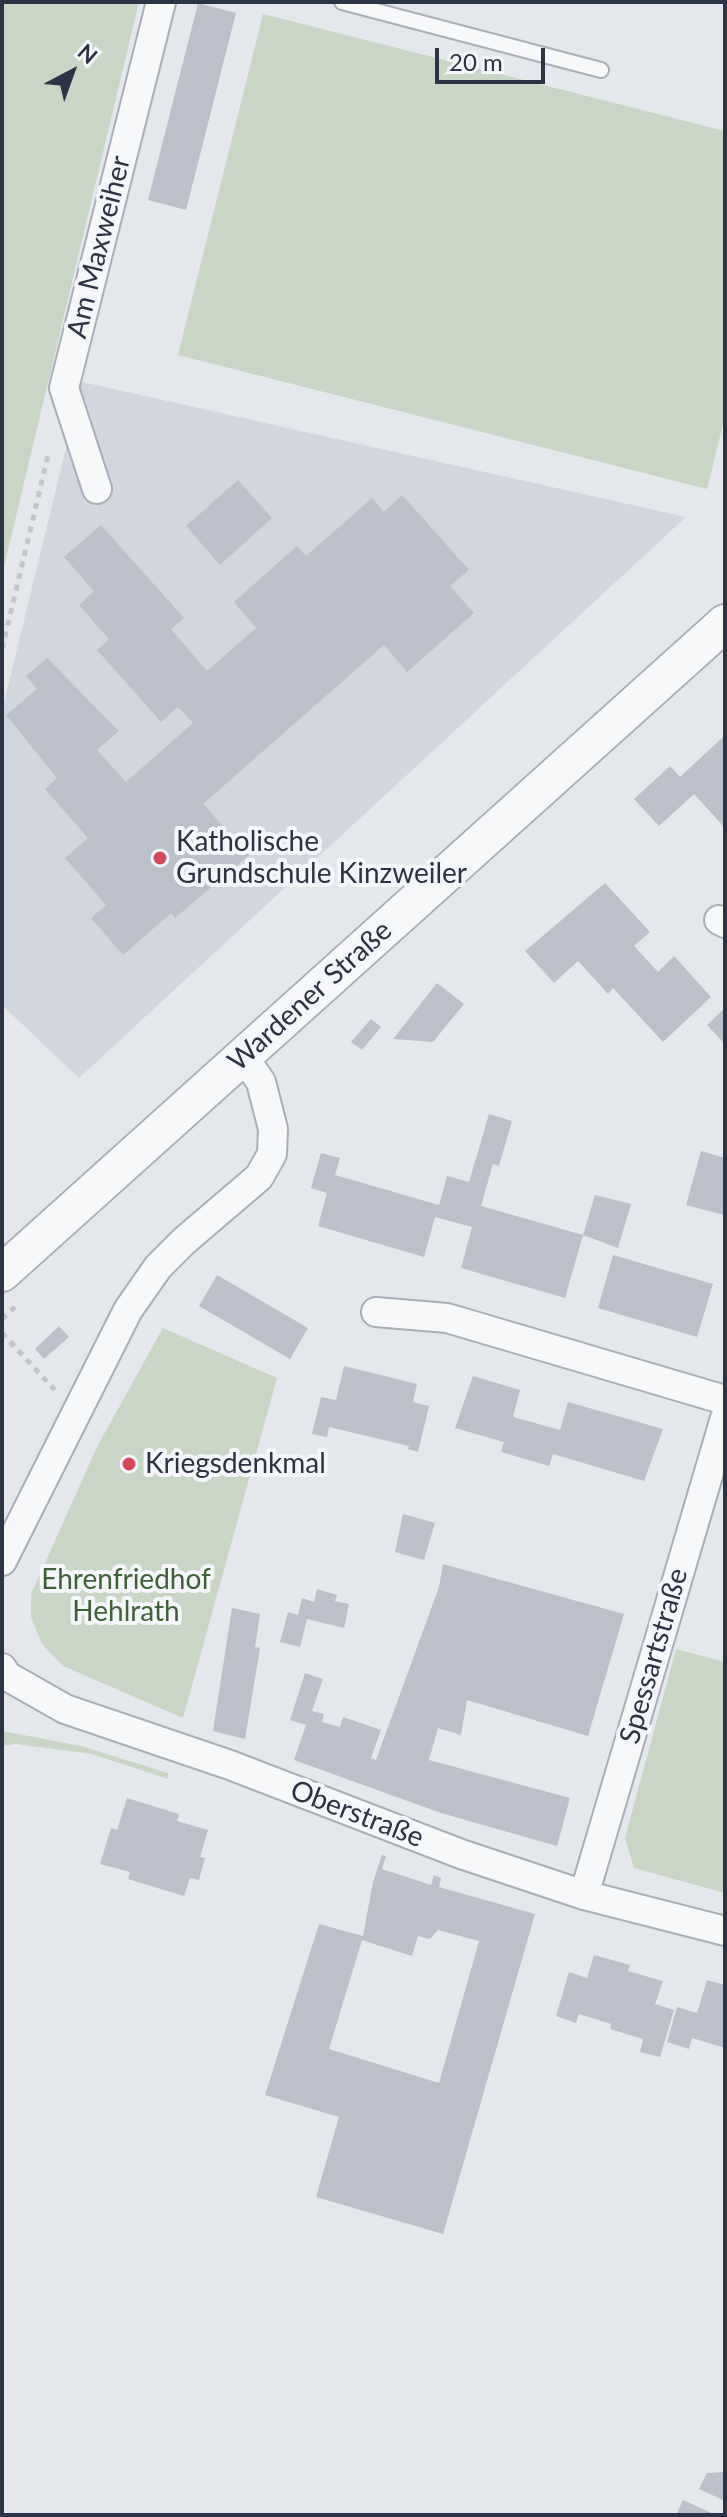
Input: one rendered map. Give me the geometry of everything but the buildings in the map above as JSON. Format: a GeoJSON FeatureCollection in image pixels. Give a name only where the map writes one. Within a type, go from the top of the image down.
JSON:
{"type":"FeatureCollection","features":[{"type":"Feature","properties":{"kind":"street","name":"Am Maxweiher"},"geometry":{"type":"LineString","coordinates":[[97,489],[64,388],[161,2]]}},
{"type":"Feature","properties":{"kind":"street","name":"Wardener Straße"},"geometry":{"type":"LineString","coordinates":[[2,1273],[725,623]]}},
{"type":"Feature","properties":{"kind":"street"},"geometry":{"type":"LineString","coordinates":[[2,1561],[74,1411],[128,1310],[158,1267],[211,1216],[259,1177],[272,1154],[273,1129],[261,1082],[243,1056]]}},
{"type":"Feature","properties":{"kind":"street"},"geometry":{"type":"LineString","coordinates":[[376,1312],[447,1318],[725,1400]]}},
{"type":"Feature","properties":{"kind":"street","name":"Spessartstraße"},"geometry":{"type":"LineString","coordinates":[[584,1895],[725,1418]]}},
{"type":"Feature","properties":{"kind":"street","name":"Oberstraße"},"geometry":{"type":"LineString","coordinates":[[2,1668],[7,1676],[65,1709],[584,1895],[725,1931]]}},
{"type":"Feature","properties":{"kind":"lane"},"geometry":{"type":"LineString","coordinates":[[342,2],[601,70]]}},
{"type":"Feature","properties":{"kind":"path"},"geometry":{"type":"LineString","coordinates":[[2,649],[49,449]]}},
{"type":"Feature","properties":{"kind":"path"},"geometry":{"type":"LineString","coordinates":[[2,1333],[74,1411]]}},
{"type":"Feature","properties":{"kind":"shaded area","name":"Katholische Grundschule Kinzweiler"},"geometry":{"type":"Polygon","coordinates":[[[82,382],[686,517],[79,1078],[2,1005],[2,711],[82,382]]]}},
{"type":"Feature","properties":{"kind":"green space"},"geometry":{"type":"Polygon","coordinates":[[[2,2],[139,2],[2,575],[2,2]]]}},
{"type":"Feature","properties":{"kind":"green space"},"geometry":{"type":"Polygon","coordinates":[[[263,14],[725,131],[725,416],[707,489],[178,355],[263,14]]]}},
{"type":"Feature","properties":{"kind":"green space","name":"Ehrenfriedhof Hehlrath"},"geometry":{"type":"Polygon","coordinates":[[[163,1328],[277,1378],[183,1718],[63,1666],[42,1644],[31,1617],[31,1594],[97,1447],[163,1328]]]}},
{"type":"Feature","properties":{"kind":"green space"},"geometry":{"type":"Polygon","coordinates":[[[676,1649],[725,1662],[725,1893],[634,1868],[625,1838],[676,1649]]]}},
{"type":"Feature","properties":{"kind":"green space"},"geometry":{"type":"Polygon","coordinates":[[[2,1731],[81,1746],[168,1773],[168,1779],[92,1754],[16,1744],[2,1746],[2,1731]]]}},
{"type":"Feature","properties":{"kind":"place","name":"Katholische Grundschule Kinzweiler"},"geometry":{"type":"Point","coordinates":[160,858]}},
{"type":"Feature","properties":{"kind":"place","name":"Kriegsdenkmal"},"geometry":{"type":"Point","coordinates":[129,1464]}}]}
